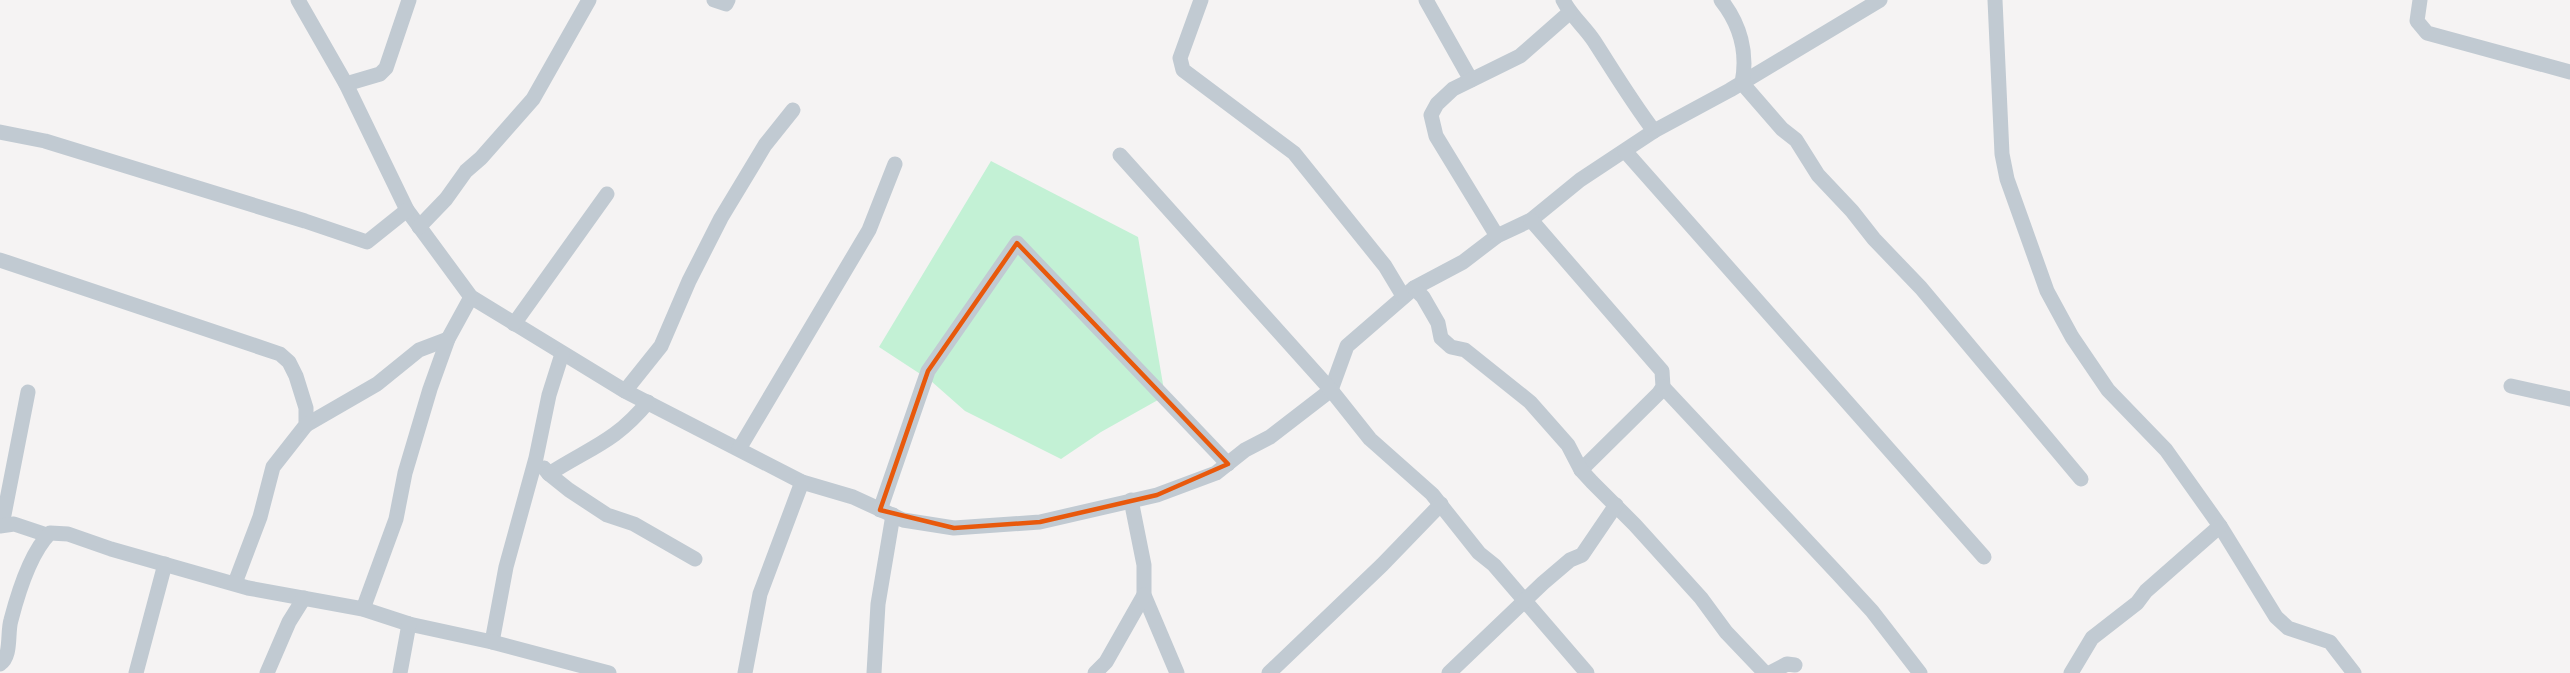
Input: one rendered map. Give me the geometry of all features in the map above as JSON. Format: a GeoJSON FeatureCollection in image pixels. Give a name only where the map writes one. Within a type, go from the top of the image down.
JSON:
{"type":"FeatureCollection","features":[{"type":"Feature","properties":{"kind":"street"},"geometry":{"type":"LineString","coordinates":[[298,0],[346,84],[407,210],[471,297],[625,391],[802,482],[852,497],[903,520],[954,528],[1040,522],[1167,491],[1216,473],[1245,450],[1270,437],[1331,390],[1347,346],[1409,292],[1463,262],[1497,236],[1531,220],[1580,180],[1654,131],[1742,83],[1874,1]]}},
{"type":"Feature","properties":{"kind":"street"},"geometry":{"type":"LineString","coordinates":[[346,84],[380,74],[386,68],[409,0]]}},
{"type":"Feature","properties":{"kind":"street"},"geometry":{"type":"LineString","coordinates":[[419,227],[446,199],[466,171],[481,158],[533,99],[589,0]]}},
{"type":"Feature","properties":{"kind":"street"},"geometry":{"type":"LineString","coordinates":[[714,0],[726,4],[728,0]]}},
{"type":"Feature","properties":{"kind":"street"},"geometry":{"type":"LineString","coordinates":[[1201,0],[1180,58],[1184,70],[1294,153],[1409,292],[1423,297],[1438,323],[1441,338],[1450,346],[1465,350],[1530,402],[1568,445],[1581,470],[1701,598],[1726,632],[1765,673]]}},
{"type":"Feature","properties":{"kind":"street"},"geometry":{"type":"LineString","coordinates":[[1426,0],[1471,80]]}},
{"type":"Feature","properties":{"kind":"street"},"geometry":{"type":"LineString","coordinates":[[1721,0],[1731,12],[1744,47],[1745,66],[1742,83]]}},
{"type":"Feature","properties":{"kind":"street"},"geometry":{"type":"LineString","coordinates":[[1995,0],[2002,153],[2007,179],[2047,291],[2072,337],[2108,390],[2166,450],[2220,526],[2277,617],[2288,628],[2330,642],[2354,673]]}},
{"type":"Feature","properties":{"kind":"street"},"geometry":{"type":"LineString","coordinates":[[2420,0],[2417,21],[2427,33],[2570,72]]}},
{"type":"Feature","properties":{"kind":"street"},"geometry":{"type":"LineString","coordinates":[[1497,236],[1432,126],[1431,115],[1437,104],[1453,89],[1520,56],[1566,6],[1592,38],[1634,106],[1654,131]]}},
{"type":"Feature","properties":{"kind":"street"},"geometry":{"type":"LineString","coordinates":[[1742,83],[1782,129],[1796,140],[1818,175],[1921,288],[2081,479]]}},
{"type":"Feature","properties":{"kind":"street"},"geometry":{"type":"LineString","coordinates":[[625,391],[661,346],[688,281],[721,218],[765,145],[794,110]]}},
{"type":"Feature","properties":{"kind":"street"},"geometry":{"type":"LineString","coordinates":[[0,132],[45,141],[304,220],[367,242],[407,210]]}},
{"type":"Feature","properties":{"kind":"street"},"geometry":{"type":"LineString","coordinates":[[1625,151],[1984,557]]}},
{"type":"Feature","properties":{"kind":"street"},"geometry":{"type":"LineString","coordinates":[[1120,155],[1331,390],[1370,439],[1440,504],[1479,553],[1587,673]]}},
{"type":"Feature","properties":{"kind":"street"},"geometry":{"type":"LineString","coordinates":[[739,449],[869,230],[895,165]]}},
{"type":"Feature","properties":{"kind":"street"},"geometry":{"type":"LineString","coordinates":[[514,324],[607,194]]}},
{"type":"Feature","properties":{"kind":"street"},"geometry":{"type":"LineString","coordinates":[[1531,220],[1662,371],[1663,387],[1647,407],[1581,470]]}},
{"type":"Feature","properties":{"kind":"street"},"geometry":{"type":"LineString","coordinates":[[874,673],[886,512],[928,371],[1017,243],[1228,464]]}},
{"type":"Feature","properties":{"kind":"street"},"geometry":{"type":"LineString","coordinates":[[0,260],[280,354],[289,362],[296,376],[306,408],[306,425]]}},
{"type":"Feature","properties":{"kind":"street"},"geometry":{"type":"LineString","coordinates":[[363,609],[373,576],[387,546],[412,448],[448,339],[471,297]]}},
{"type":"Feature","properties":{"kind":"street"},"geometry":{"type":"LineString","coordinates":[[235,583],[260,517],[273,467],[306,425],[377,384],[420,350],[448,339]]}},
{"type":"Feature","properties":{"kind":"street"},"geometry":{"type":"LineString","coordinates":[[492,642],[506,567],[536,458],[549,395],[562,354]]}},
{"type":"Feature","properties":{"kind":"street"},"geometry":{"type":"LineString","coordinates":[[2511,386],[2570,399]]}},
{"type":"Feature","properties":{"kind":"street"},"geometry":{"type":"LineString","coordinates":[[1663,387],[1695,418],[1865,604],[1920,673]]}},
{"type":"Feature","properties":{"kind":"street"},"geometry":{"type":"LineString","coordinates":[[28,392],[1,525],[14,524],[47,536]]}},
{"type":"Feature","properties":{"kind":"street"},"geometry":{"type":"LineString","coordinates":[[549,474],[618,435],[648,402]]}},
{"type":"Feature","properties":{"kind":"street"},"geometry":{"type":"LineString","coordinates":[[536,458],[549,474],[568,490],[607,515],[634,524],[695,559]]}},
{"type":"Feature","properties":{"kind":"street"},"geometry":{"type":"LineString","coordinates":[[745,673],[760,594],[802,482]]}},
{"type":"Feature","properties":{"kind":"street"},"geometry":{"type":"LineString","coordinates":[[1131,500],[1144,565],[1144,595],[1177,673]]}},
{"type":"Feature","properties":{"kind":"street"},"geometry":{"type":"LineString","coordinates":[[1269,673],[1382,565],[1440,504]]}},
{"type":"Feature","properties":{"kind":"street"},"geometry":{"type":"LineString","coordinates":[[1449,673],[1569,561],[1582,555],[1616,505]]}},
{"type":"Feature","properties":{"kind":"street"},"geometry":{"type":"LineString","coordinates":[[2071,673],[2092,638],[2137,603],[2146,591],[2220,526]]}},
{"type":"Feature","properties":{"kind":"street"},"geometry":{"type":"LineString","coordinates":[[1,667],[7,653],[10,621],[31,564],[50,533],[68,534],[165,564],[272,593],[363,609],[409,624],[492,642],[609,673]]}},
{"type":"Feature","properties":{"kind":"street"},"geometry":{"type":"LineString","coordinates":[[136,673],[165,564]]}},
{"type":"Feature","properties":{"kind":"street"},"geometry":{"type":"LineString","coordinates":[[1095,673],[1106,662],[1144,595]]}},
{"type":"Feature","properties":{"kind":"street"},"geometry":{"type":"LineString","coordinates":[[267,673],[289,622],[304,598]]}},
{"type":"Feature","properties":{"kind":"street"},"geometry":{"type":"LineString","coordinates":[[400,673],[409,624]]}},
{"type":"Feature","properties":{"kind":"street"},"geometry":{"type":"LineString","coordinates":[[1770,673],[1787,664],[1795,665]]}},
{"type":"Feature","properties":{"kind":"highlighted area"},"geometry":{"type":"Polygon","coordinates":[[[1017,243],[1228,464],[1157,495],[1040,522],[954,528],[880,510],[928,371],[1017,243]]]}},
{"type":"Feature","properties":{"kind":"green space"},"geometry":{"type":"Polygon","coordinates":[[[991,161],[1138,237],[1165,396],[1101,432],[1061,459],[965,411],[931,381],[879,347],[991,161]]]}}]}
